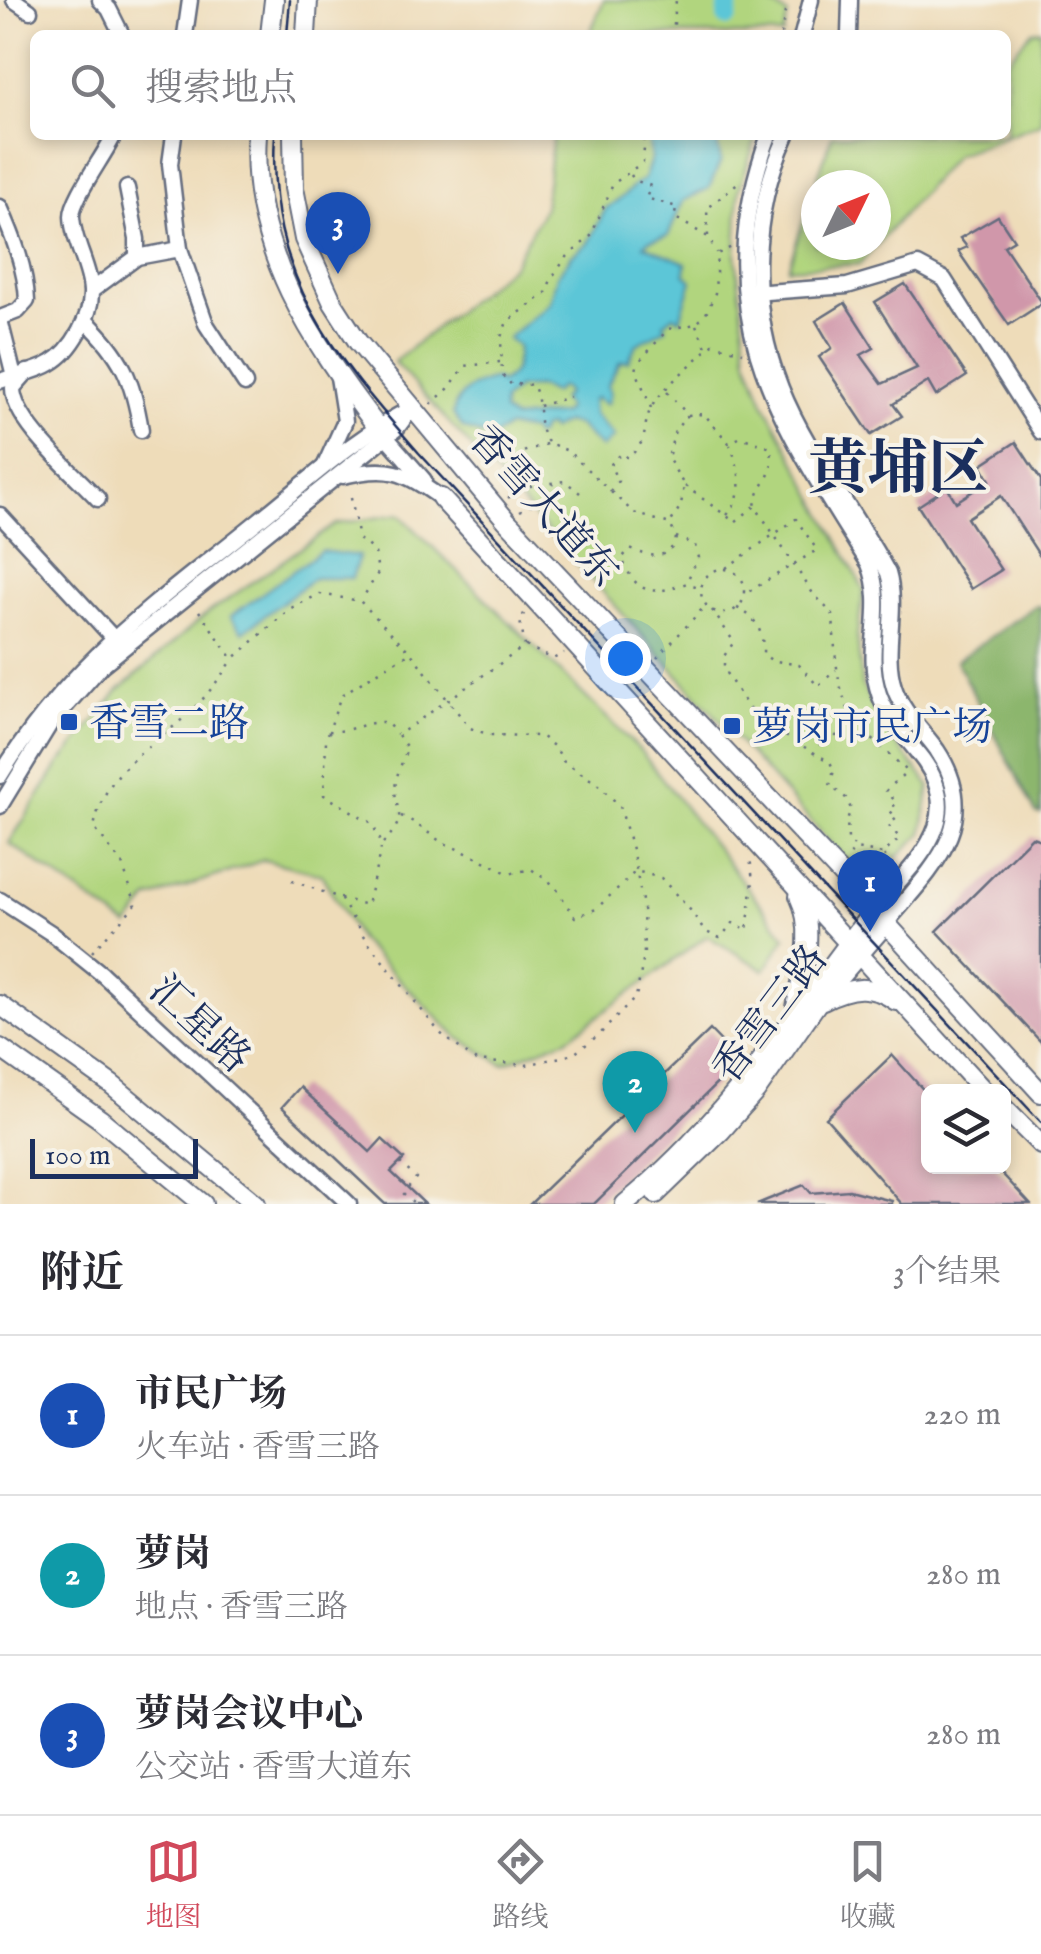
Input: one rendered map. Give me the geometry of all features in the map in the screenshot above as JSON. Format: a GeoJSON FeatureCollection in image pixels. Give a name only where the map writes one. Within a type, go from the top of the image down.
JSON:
{"type":"FeatureCollection","features":[{"type":"Feature","properties":{"kind":"main road"},"geometry":{"type":"LineString","coordinates":[[271,30],[274,0]]}},
{"type":"Feature","properties":{"kind":"main road"},"geometry":{"type":"LineString","coordinates":[[306,30],[311,0]]}},
{"type":"Feature","properties":{"kind":"main road","name":"香雪大道东"},"geometry":{"type":"LineString","coordinates":[[257,140],[256,181],[280,272],[298,312],[382,432]]}},
{"type":"Feature","properties":{"kind":"main road","name":"香雪大道东"},"geometry":{"type":"LineString","coordinates":[[293,140],[298,214],[312,261],[346,325],[420,407],[506,520],[1041,1092]]}},
{"type":"Feature","properties":{"kind":"main road","name":"香雪大道东"},"geometry":{"type":"LineString","coordinates":[[441,498],[979,1084]]}},
{"type":"Feature","properties":{"kind":"main road"},"geometry":{"type":"LineString","coordinates":[[782,871],[799,896],[808,921],[795,1012]]}},
{"type":"Feature","properties":{"kind":"main road","name":"香雪三路"},"geometry":{"type":"LineString","coordinates":[[626,1204],[717,1116],[750,1078],[795,1012],[880,917]]}},
{"type":"Feature","properties":{"kind":"main road","name":"香雪三路"},"geometry":{"type":"LineString","coordinates":[[644,1204],[708,1144],[756,1091],[855,947]]}},
{"type":"Feature","properties":{"kind":"main road"},"geometry":{"type":"LineString","coordinates":[[818,1002],[851,988],[872,988],[892,997],[920,1021]]}},
{"type":"Feature","properties":{"kind":"main road"},"geometry":{"type":"LineString","coordinates":[[0,1005],[124,1094],[256,1204]]}},
{"type":"Feature","properties":{"kind":"main road"},"geometry":{"type":"LineString","coordinates":[[0,1048],[100,1120],[203,1204]]}},
{"type":"Feature","properties":{"kind":"main road"},"geometry":{"type":"LineString","coordinates":[[1011,1115],[1041,1145]]}},
{"type":"Feature","properties":{"kind":"street"},"geometry":{"type":"LineString","coordinates":[[14,0],[30,11]]}},
{"type":"Feature","properties":{"kind":"street"},"geometry":{"type":"LineString","coordinates":[[100,0],[109,8],[120,30]]}},
{"type":"Feature","properties":{"kind":"street"},"geometry":{"type":"LineString","coordinates":[[187,30],[190,0]]}},
{"type":"Feature","properties":{"kind":"street"},"geometry":{"type":"LineString","coordinates":[[849,30],[850,0]]}},
{"type":"Feature","properties":{"kind":"street"},"geometry":{"type":"LineString","coordinates":[[801,3],[802,30]]}},
{"type":"Feature","properties":{"kind":"street"},"geometry":{"type":"LineString","coordinates":[[14,376],[50,364],[68,348],[85,320],[91,291],[72,214],[82,188],[112,140]]}},
{"type":"Feature","properties":{"kind":"street"},"geometry":{"type":"LineString","coordinates":[[173,140],[170,164],[180,249],[206,324],[246,384]]}},
{"type":"Feature","properties":{"kind":"street","name":"香雪三路"},"geometry":{"type":"LineString","coordinates":[[767,140],[747,185],[745,219],[754,345],[772,398],[870,564],[878,584],[873,662],[882,703],[926,763],[939,792],[941,808],[935,835],[880,917]]}},
{"type":"Feature","properties":{"kind":"street","name":"香雪三路"},"geometry":{"type":"LineString","coordinates":[[752,292],[761,219],[785,140]]}},
{"type":"Feature","properties":{"kind":"street"},"geometry":{"type":"LineString","coordinates":[[127,188],[137,258]]}},
{"type":"Feature","properties":{"kind":"street"},"geometry":{"type":"LineString","coordinates":[[0,207],[14,242],[27,301],[18,311],[0,319],[14,376],[13,400],[23,418],[98,499]]}},
{"type":"Feature","properties":{"kind":"street"},"geometry":{"type":"LineString","coordinates":[[91,291],[137,258],[180,249]]}},
{"type":"Feature","properties":{"kind":"street"},"geometry":{"type":"LineString","coordinates":[[752,292],[847,286],[918,265],[944,278],[1041,432]]}},
{"type":"Feature","properties":{"kind":"street"},"geometry":{"type":"LineString","coordinates":[[85,320],[122,361],[136,396],[141,430]]}},
{"type":"Feature","properties":{"kind":"street"},"geometry":{"type":"LineString","coordinates":[[321,471],[345,421],[337,371]]}},
{"type":"Feature","properties":{"kind":"street"},"geometry":{"type":"LineString","coordinates":[[0,776],[43,711],[117,642],[321,471],[420,407]]}},
{"type":"Feature","properties":{"kind":"street"},"geometry":{"type":"LineString","coordinates":[[0,806],[50,724],[117,642],[338,477],[382,432]]}},
{"type":"Feature","properties":{"kind":"street","name":"香雪大道东"},"geometry":{"type":"LineString","coordinates":[[382,432],[441,498]]}},
{"type":"Feature","properties":{"kind":"street"},"geometry":{"type":"LineString","coordinates":[[338,477],[372,469],[393,470],[441,498]]}},
{"type":"Feature","properties":{"kind":"street"},"geometry":{"type":"LineString","coordinates":[[0,516],[117,642]]}},
{"type":"Feature","properties":{"kind":"street","name":"汇星路"},"geometry":{"type":"LineString","coordinates":[[0,900],[85,960],[349,1204]]}},
{"type":"Feature","properties":{"kind":"path"},"geometry":{"type":"LineString","coordinates":[[673,30],[676,0]]}},
{"type":"Feature","properties":{"kind":"path"},"geometry":{"type":"LineString","coordinates":[[784,30],[801,3]]}},
{"type":"Feature","properties":{"kind":"path"},"geometry":{"type":"LineString","coordinates":[[644,140],[642,162],[613,184],[590,236],[567,257],[546,293],[507,322],[501,337],[502,374],[509,384],[532,384],[537,390],[538,419],[549,444],[568,452],[634,513],[670,524],[675,544],[662,556],[644,555],[630,548],[622,558],[628,575],[639,587],[662,592],[686,583],[700,588]]}},
{"type":"Feature","properties":{"kind":"path"},"geometry":{"type":"LineString","coordinates":[[630,173],[634,180],[651,186],[646,198],[677,207],[674,217],[708,237],[717,254],[714,293],[706,314],[696,324],[668,329],[638,363],[636,370],[651,408]]}},
{"type":"Feature","properties":{"kind":"path"},"geometry":{"type":"LineString","coordinates":[[708,237],[708,209],[747,185]]}},
{"type":"Feature","properties":{"kind":"path"},"geometry":{"type":"LineString","coordinates":[[717,254],[740,243]]}},
{"type":"Feature","properties":{"kind":"path"},"geometry":{"type":"LineString","coordinates":[[696,324],[706,347],[714,344],[750,354]]}},
{"type":"Feature","properties":{"kind":"path"},"geometry":{"type":"LineString","coordinates":[[610,490],[618,481],[610,466],[622,453],[628,458],[644,443],[651,408],[714,344]]}},
{"type":"Feature","properties":{"kind":"path"},"geometry":{"type":"LineString","coordinates":[[420,407],[448,388],[465,366],[502,362]]}},
{"type":"Feature","properties":{"kind":"path"},"geometry":{"type":"LineString","coordinates":[[666,391],[688,415]]}},
{"type":"Feature","properties":{"kind":"path"},"geometry":{"type":"LineString","coordinates":[[538,406],[570,397]]}},
{"type":"Feature","properties":{"kind":"path"},"geometry":{"type":"LineString","coordinates":[[727,516],[739,490],[739,467],[730,443],[704,414],[688,415],[676,430],[668,458],[684,485],[735,522],[755,506],[773,468],[771,448],[741,437],[730,443]]}},
{"type":"Feature","properties":{"kind":"path"},"geometry":{"type":"LineString","coordinates":[[523,487],[516,481],[513,467],[520,454],[549,444]]}},
{"type":"Feature","properties":{"kind":"path"},"geometry":{"type":"LineString","coordinates":[[508,498],[523,487],[566,481],[580,494]]}},
{"type":"Feature","properties":{"kind":"path"},"geometry":{"type":"LineString","coordinates":[[520,511],[538,502],[556,482]]}},
{"type":"Feature","properties":{"kind":"path"},"geometry":{"type":"LineString","coordinates":[[670,524],[684,485]]}},
{"type":"Feature","properties":{"kind":"path"},"geometry":{"type":"LineString","coordinates":[[351,498],[359,539],[375,552],[378,573],[360,601]]}},
{"type":"Feature","properties":{"kind":"path"},"geometry":{"type":"LineString","coordinates":[[755,506],[812,592],[832,615],[837,670],[858,724],[907,772],[886,790],[897,802],[890,810],[896,818],[888,826],[900,838],[883,854]]}},
{"type":"Feature","properties":{"kind":"path"},"geometry":{"type":"LineString","coordinates":[[700,588],[709,573],[726,568],[796,519],[816,550],[745,594],[737,608],[729,612],[712,610]]}},
{"type":"Feature","properties":{"kind":"path"},"geometry":{"type":"LineString","coordinates":[[676,537],[695,545],[698,558],[686,583]]}},
{"type":"Feature","properties":{"kind":"path"},"geometry":{"type":"LineString","coordinates":[[726,568],[742,578],[745,594]]}},
{"type":"Feature","properties":{"kind":"path"},"geometry":{"type":"LineString","coordinates":[[700,588],[706,605],[734,642],[724,656],[724,670],[764,733],[775,730],[830,762],[834,770],[830,786],[846,798],[850,808],[848,839],[856,848],[883,854],[897,869]]}},
{"type":"Feature","properties":{"kind":"path"},"geometry":{"type":"LineString","coordinates":[[85,960],[136,904],[122,864],[94,828],[98,800],[130,760],[197,706],[234,659],[290,608],[320,594],[360,601],[410,652],[470,728],[490,735],[541,736],[556,748],[563,761],[596,782],[620,806],[642,906],[644,956],[636,997],[574,1054],[526,1065],[476,1061],[440,1033],[366,940],[340,898]]}},
{"type":"Feature","properties":{"kind":"path"},"geometry":{"type":"LineString","coordinates":[[658,658],[706,605]]}},
{"type":"Feature","properties":{"kind":"path"},"geometry":{"type":"LineString","coordinates":[[737,608],[750,614],[764,639],[763,654],[771,660],[799,666],[818,686],[837,670]]}},
{"type":"Feature","properties":{"kind":"path"},"geometry":{"type":"LineString","coordinates":[[525,646],[520,621],[526,609]]}},
{"type":"Feature","properties":{"kind":"path"},"geometry":{"type":"LineString","coordinates":[[199,611],[234,659]]}},
{"type":"Feature","properties":{"kind":"path"},"geometry":{"type":"LineString","coordinates":[[525,646],[554,659],[565,652]]}},
{"type":"Feature","properties":{"kind":"path"},"geometry":{"type":"LineString","coordinates":[[398,735],[525,646]]}},
{"type":"Feature","properties":{"kind":"path"},"geometry":{"type":"LineString","coordinates":[[382,844],[372,824],[324,795],[329,732],[341,695],[410,652]]}},
{"type":"Feature","properties":{"kind":"path"},"geometry":{"type":"LineString","coordinates":[[287,879],[367,905],[382,844],[401,816],[396,781],[407,748],[398,735],[386,722],[371,721],[342,733],[329,732]]}},
{"type":"Feature","properties":{"kind":"path"},"geometry":{"type":"LineString","coordinates":[[813,754],[827,735],[836,736],[858,724]]}},
{"type":"Feature","properties":{"kind":"path"},"geometry":{"type":"LineString","coordinates":[[401,816],[416,822],[436,839],[485,859],[508,874],[531,869],[554,885],[575,916],[596,909],[636,871]]}},
{"type":"Feature","properties":{"kind":"path"},"geometry":{"type":"LineString","coordinates":[[636,871],[660,878],[704,931],[720,938],[733,923],[748,932],[753,881],[748,848]]}},
{"type":"Feature","properties":{"kind":"path"},"geometry":{"type":"LineString","coordinates":[[847,857],[856,848]]}},
{"type":"Feature","properties":{"kind":"path"},"geometry":{"type":"LineString","coordinates":[[400,1163],[416,1178],[403,1193],[415,1204]]}},
{"type":"Feature","properties":{"kind":"green space"},"geometry":{"type":"Polygon","coordinates":[[[604,0],[764,0],[788,15],[784,30],[591,30],[604,0]]]}},
{"type":"Feature","properties":{"kind":"green space"},"geometry":{"type":"Polygon","coordinates":[[[1041,30],[1041,123],[1011,134],[1011,56],[1032,31],[1041,30]]]}},
{"type":"Feature","properties":{"kind":"green space"},"geometry":{"type":"Polygon","coordinates":[[[552,140],[755,140],[739,190],[736,255],[747,358],[764,402],[864,590],[857,635],[862,685],[884,729],[930,786],[922,834],[893,861],[848,862],[394,362],[513,265],[544,208],[552,140]]]}},
{"type":"Feature","properties":{"kind":"green space"},"geometry":{"type":"Polygon","coordinates":[[[830,140],[995,140],[955,155],[891,228],[891,170],[820,170],[830,140]]]}},
{"type":"Feature","properties":{"kind":"green space"},"geometry":{"type":"Polygon","coordinates":[[[801,229],[801,260],[863,260],[860,264],[788,268],[801,229]]]}},
{"type":"Feature","properties":{"kind":"green space"},"geometry":{"type":"Polygon","coordinates":[[[399,514],[639,749],[786,937],[765,970],[707,936],[567,1039],[503,1064],[457,1037],[360,941],[321,874],[264,860],[149,899],[128,926],[9,843],[59,765],[119,690],[205,615],[336,524],[399,514]]]}},
{"type":"Feature","properties":{"kind":"green space"},"geometry":{"type":"Polygon","coordinates":[[[1041,606],[1041,814],[1036,813],[956,661],[1041,606]]]}},
{"type":"Feature","properties":{"kind":"water"},"geometry":{"type":"Polygon","coordinates":[[[650,140],[718,140],[721,160],[709,188],[683,201],[668,236],[644,245],[686,263],[685,273],[692,281],[680,319],[674,315],[664,323],[666,328],[636,345],[628,361],[620,362],[607,386],[608,402],[596,398],[592,401],[593,414],[614,437],[601,448],[577,425],[565,422],[551,430],[548,426],[542,428],[534,436],[532,431],[508,427],[491,438],[463,428],[453,414],[458,399],[474,386],[496,379],[500,383],[513,372],[518,346],[508,338],[550,303],[557,276],[572,255],[588,243],[606,208],[644,179],[651,160],[650,140]],[[561,386],[553,393],[539,387],[518,388],[503,401],[503,412],[513,419],[563,414],[567,408],[561,399],[567,393],[561,386]]]}},
{"type":"Feature","properties":{"kind":"water"},"geometry":{"type":"Polygon","coordinates":[[[321,551],[359,556],[352,578],[314,578],[243,632],[231,616],[321,551]]]}},
{"type":"Feature","properties":{"kind":"building"},"geometry":{"type":"Polygon","coordinates":[[[998,216],[1014,240],[1004,246],[1041,301],[1009,325],[958,251],[967,247],[960,238],[998,216]]]}},
{"type":"Feature","properties":{"kind":"building"},"geometry":{"type":"Polygon","coordinates":[[[905,284],[967,376],[936,396],[928,382],[893,404],[902,416],[871,435],[819,357],[832,348],[816,321],[845,303],[874,348],[861,355],[882,384],[917,368],[875,302],[905,284]]]}},
{"type":"Feature","properties":{"kind":"building"},"geometry":{"type":"Polygon","coordinates":[[[1016,442],[1041,480],[1041,558],[1001,496],[967,518],[1001,570],[971,589],[918,506],[947,487],[956,502],[990,480],[981,465],[1016,442]]]}},
{"type":"Feature","properties":{"kind":"building"},"geometry":{"type":"Polygon","coordinates":[[[1032,837],[1041,840],[1041,1042],[937,931],[1032,837]]]}},
{"type":"Feature","properties":{"kind":"building"},"geometry":{"type":"Polygon","coordinates":[[[710,1030],[740,1061],[594,1204],[530,1204],[710,1030]]]}},
{"type":"Feature","properties":{"kind":"building"},"geometry":{"type":"Polygon","coordinates":[[[892,1055],[921,1087],[921,1174],[1002,1174],[1030,1204],[902,1204],[826,1118],[892,1055]]]}},
{"type":"Feature","properties":{"kind":"building"},"geometry":{"type":"Polygon","coordinates":[[[300,1087],[370,1152],[382,1139],[404,1159],[391,1172],[425,1204],[385,1204],[282,1107],[300,1087]]]}},
{"type":"Feature","properties":{"kind":"building"},"geometry":{"type":"Polygon","coordinates":[[[804,1185],[811,1193],[849,1190],[892,1204],[757,1204],[804,1185]]]}},
{"type":"Feature","properties":{"kind":"waterway"},"geometry":{"type":"LineString","coordinates":[[727,17],[729,0]]}},
{"type":"Feature","properties":{"kind":"tram line"},"geometry":{"type":"LineString","coordinates":[[287,30],[290,0]]}},
{"type":"Feature","properties":{"kind":"tram line"},"geometry":{"type":"LineString","coordinates":[[275,140],[281,230],[294,271],[311,309],[359,381],[419,453],[1041,1122]]}},
{"type":"Feature","properties":{"kind":"place","name":"萝岗会议中心"},"geometry":{"type":"Point","coordinates":[338,274]}},
{"type":"Feature","properties":{"kind":"place","name":"香雪二路"},"geometry":{"type":"Point","coordinates":[69,722]}},
{"type":"Feature","properties":{"kind":"place","name":"萝岗市民广场"},"geometry":{"type":"Point","coordinates":[732,726]}},
{"type":"Feature","properties":{"kind":"place","name":"市民广场"},"geometry":{"type":"Point","coordinates":[870,932]}},
{"type":"Feature","properties":{"kind":"place","name":"萝岗"},"geometry":{"type":"Point","coordinates":[635,1133]}},
{"type":"Feature","properties":{"kind":"district","name":"黄埔区"},"geometry":{"type":"Point","coordinates":[898,467]}}]}
